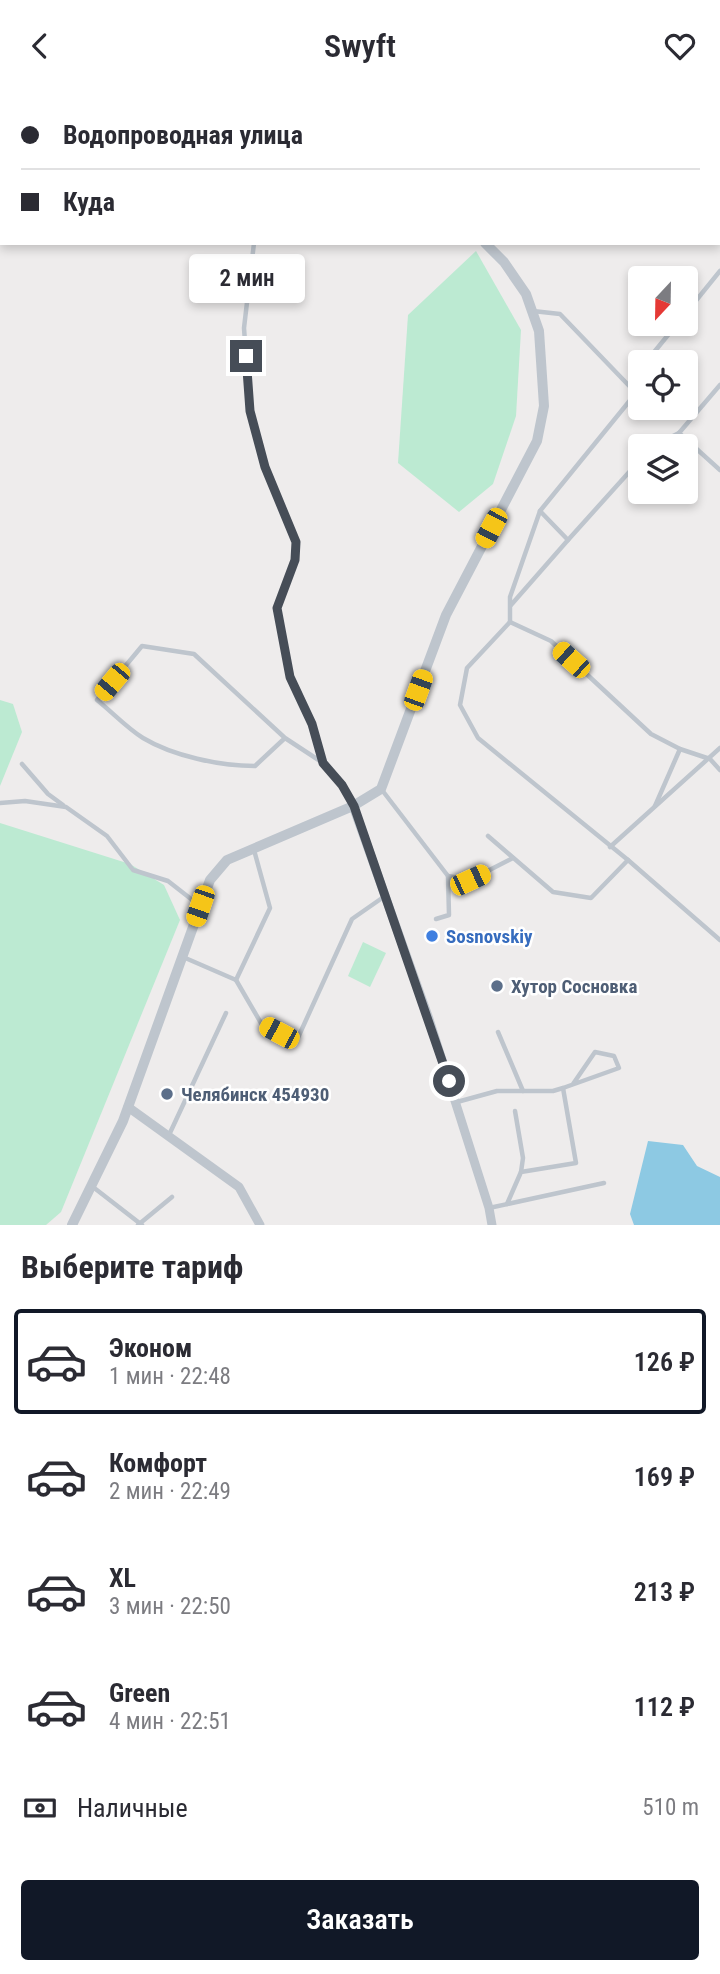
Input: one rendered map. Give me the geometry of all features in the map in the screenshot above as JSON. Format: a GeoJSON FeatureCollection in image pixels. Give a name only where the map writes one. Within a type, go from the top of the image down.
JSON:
{"type":"FeatureCollection","features":[{"type":"Feature","properties":{"kind":"street"},"geometry":{"type":"LineString","coordinates":[[72,1225],[128,1107],[210,880],[226,860],[354,806],[381,789],[446,615],[537,441],[544,406],[544,374],[539,331],[526,294],[505,263],[487,245]]}},
{"type":"Feature","properties":{"kind":"street"},"geometry":{"type":"LineString","coordinates":[[354,806],[456,1102],[489,1207],[492,1225]]}},
{"type":"Feature","properties":{"kind":"street"},"geometry":{"type":"LineString","coordinates":[[128,1107],[239,1187],[260,1225]]}},
{"type":"Feature","properties":{"kind":"lane"},"geometry":{"type":"LineString","coordinates":[[254,245],[244,328],[250,411],[265,467],[296,542],[295,560],[277,608],[290,677],[312,724],[323,763]]}},
{"type":"Feature","properties":{"kind":"lane"},"geometry":{"type":"LineString","coordinates":[[698,298],[720,271]]}},
{"type":"Feature","properties":{"kind":"lane"},"geometry":{"type":"LineString","coordinates":[[532,310],[560,314],[628,385]]}},
{"type":"Feature","properties":{"kind":"lane"},"geometry":{"type":"LineString","coordinates":[[656,350],[667,336]]}},
{"type":"Feature","properties":{"kind":"lane"},"geometry":{"type":"LineString","coordinates":[[720,385],[679,433],[720,470]]}},
{"type":"Feature","properties":{"kind":"lane"},"geometry":{"type":"LineString","coordinates":[[628,403],[540,511],[510,597],[510,622],[467,668],[460,705],[478,738],[628,860],[720,940]]}},
{"type":"Feature","properties":{"kind":"lane"},"geometry":{"type":"LineString","coordinates":[[510,605],[628,473]]}},
{"type":"Feature","properties":{"kind":"lane"},"geometry":{"type":"LineString","coordinates":[[540,511],[568,540]]}},
{"type":"Feature","properties":{"kind":"lane"},"geometry":{"type":"LineString","coordinates":[[510,622],[551,641],[651,734],[680,749],[710,759],[720,770]]}},
{"type":"Feature","properties":{"kind":"lane"},"geometry":{"type":"LineString","coordinates":[[285,738],[255,765],[239,766],[165,749],[142,737],[97,700],[142,646],[194,654],[285,738],[323,763],[342,785],[354,806]]}},
{"type":"Feature","properties":{"kind":"lane"},"geometry":{"type":"LineString","coordinates":[[610,847],[720,748]]}},
{"type":"Feature","properties":{"kind":"lane"},"geometry":{"type":"LineString","coordinates":[[655,807],[680,749]]}},
{"type":"Feature","properties":{"kind":"lane"},"geometry":{"type":"LineString","coordinates":[[22,764],[48,794],[107,836],[133,870],[168,881],[200,906]]}},
{"type":"Feature","properties":{"kind":"lane"},"geometry":{"type":"LineString","coordinates":[[381,789],[448,876],[449,915],[436,919]]}},
{"type":"Feature","properties":{"kind":"lane"},"geometry":{"type":"LineString","coordinates":[[0,803],[25,801],[66,807]]}},
{"type":"Feature","properties":{"kind":"lane"},"geometry":{"type":"LineString","coordinates":[[488,836],[553,892],[591,898],[628,860]]}},
{"type":"Feature","properties":{"kind":"lane"},"geometry":{"type":"LineString","coordinates":[[236,979],[270,908],[254,850]]}},
{"type":"Feature","properties":{"kind":"lane"},"geometry":{"type":"LineString","coordinates":[[448,876],[470,880],[513,858]]}},
{"type":"Feature","properties":{"kind":"lane"},"geometry":{"type":"LineString","coordinates":[[182,957],[236,979],[261,1023],[296,1042],[352,919],[385,895]]}},
{"type":"Feature","properties":{"kind":"lane"},"geometry":{"type":"LineString","coordinates":[[169,1135],[226,1013]]}},
{"type":"Feature","properties":{"kind":"lane"},"geometry":{"type":"LineString","coordinates":[[498,1032],[523,1091]]}},
{"type":"Feature","properties":{"kind":"lane"},"geometry":{"type":"LineString","coordinates":[[456,1102],[497,1091],[554,1091],[619,1068],[614,1056],[595,1052],[573,1084]]}},
{"type":"Feature","properties":{"kind":"lane"},"geometry":{"type":"LineString","coordinates":[[521,1172],[576,1163],[563,1088]]}},
{"type":"Feature","properties":{"kind":"lane"},"geometry":{"type":"LineString","coordinates":[[507,1204],[521,1172],[523,1159],[515,1111]]}},
{"type":"Feature","properties":{"kind":"lane"},"geometry":{"type":"LineString","coordinates":[[489,1207],[604,1183]]}},
{"type":"Feature","properties":{"kind":"lane"},"geometry":{"type":"LineString","coordinates":[[92,1186],[140,1224],[172,1198]]}},
{"type":"Feature","properties":{"kind":"green space"},"geometry":{"type":"Polygon","coordinates":[[[476,251],[521,330],[516,416],[493,484],[459,512],[398,463],[408,315],[476,251]]]}},
{"type":"Feature","properties":{"kind":"green space"},"geometry":{"type":"Polygon","coordinates":[[[0,700],[13,704],[22,732],[0,786],[0,700]]]}},
{"type":"Feature","properties":{"kind":"green space"},"geometry":{"type":"Polygon","coordinates":[[[0,823],[130,864],[164,885],[180,920],[61,1212],[46,1225],[0,1225],[0,823]]]}},
{"type":"Feature","properties":{"kind":"green space"},"geometry":{"type":"Polygon","coordinates":[[[363,942],[386,953],[370,987],[348,976],[363,942]]]}},
{"type":"Feature","properties":{"kind":"water"},"geometry":{"type":"Polygon","coordinates":[[[648,1141],[683,1145],[697,1166],[720,1177],[720,1225],[634,1225],[630,1214],[648,1141]]]}},
{"type":"Feature","properties":{"kind":"place","name":"Sosnovskiy"},"geometry":{"type":"Point","coordinates":[432,936]}},
{"type":"Feature","properties":{"kind":"place","name":"Хутор Сосновка"},"geometry":{"type":"Point","coordinates":[497,986]}},
{"type":"Feature","properties":{"kind":"place","name":"Челябинск 454930"},"geometry":{"type":"Point","coordinates":[167,1094]}},
{"type":"Feature","properties":{"kind":"route"},"geometry":{"type":"LineString","coordinates":[[246,356],[250,411],[265,467],[296,542],[295,560],[279,596],[277,608],[290,677],[312,724],[323,763],[342,785],[354,806],[449,1081]]}}]}
